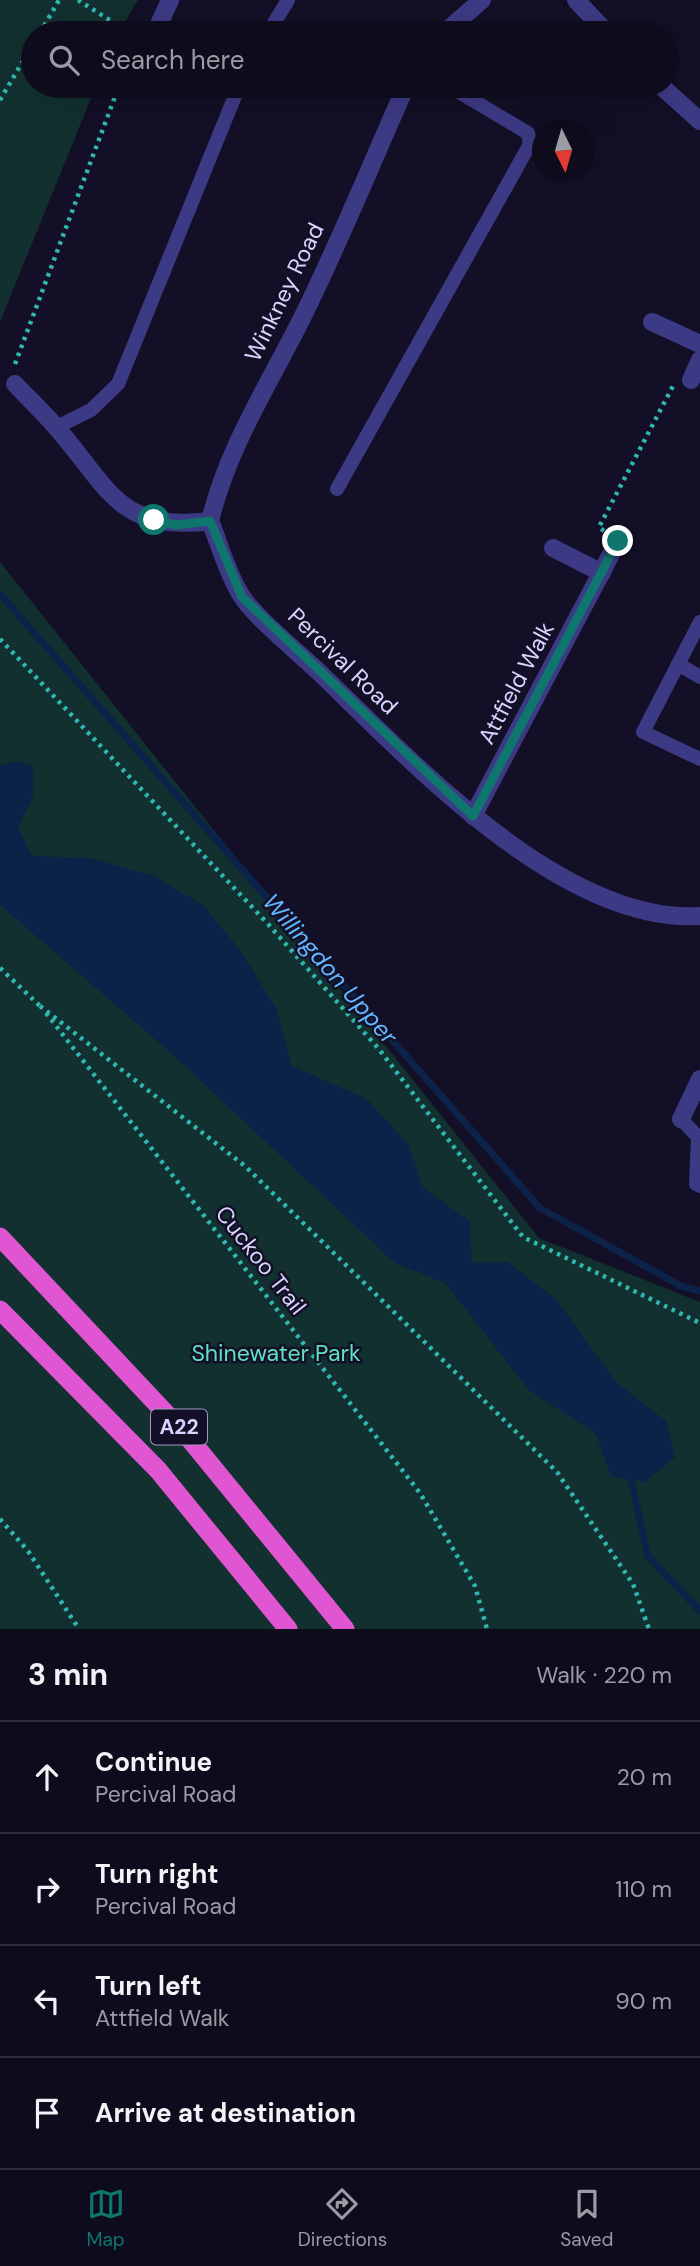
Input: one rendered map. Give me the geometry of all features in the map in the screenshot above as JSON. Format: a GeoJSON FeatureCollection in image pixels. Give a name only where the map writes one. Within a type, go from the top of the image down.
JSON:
{"type":"FeatureCollection","features":[{"type":"Feature","properties":{"kind":"highway","name":"A22"},"geometry":{"type":"LineString","coordinates":[[0,1237],[188,1437],[345,1629]]}},
{"type":"Feature","properties":{"kind":"highway","name":"A22"},"geometry":{"type":"LineString","coordinates":[[0,1310],[158,1470],[288,1629]]}},
{"type":"Feature","properties":{"kind":"street"},"geometry":{"type":"LineString","coordinates":[[160,21],[170,0]]}},
{"type":"Feature","properties":{"kind":"street"},"geometry":{"type":"LineString","coordinates":[[457,21],[481,0]]}},
{"type":"Feature","properties":{"kind":"street"},"geometry":{"type":"LineString","coordinates":[[576,0],[596,21]]}},
{"type":"Feature","properties":{"kind":"street","name":"Winkney Road"},"geometry":{"type":"LineString","coordinates":[[210,521],[218,488],[246,421],[304,313],[401,98]]}},
{"type":"Feature","properties":{"kind":"street"},"geometry":{"type":"LineString","coordinates":[[674,98],[700,121]]}},
{"type":"Feature","properties":{"kind":"street"},"geometry":{"type":"LineString","coordinates":[[652,322],[700,344]]}},
{"type":"Feature","properties":{"kind":"street"},"geometry":{"type":"LineString","coordinates":[[691,380],[700,360]]}},
{"type":"Feature","properties":{"kind":"street"},"geometry":{"type":"LineString","coordinates":[[14,376],[92,474],[122,506],[176,525],[210,521]]}},
{"type":"Feature","properties":{"kind":"street","name":"Percival Road"},"geometry":{"type":"LineString","coordinates":[[210,521],[242,597],[489,830],[572,884],[635,907],[683,917],[700,916]]}},
{"type":"Feature","properties":{"kind":"street","name":"Attfield Walk"},"geometry":{"type":"LineString","coordinates":[[473,816],[618,541]]}},
{"type":"Feature","properties":{"kind":"street"},"geometry":{"type":"LineString","coordinates":[[553,548],[602,573]]}},
{"type":"Feature","properties":{"kind":"street"},"geometry":{"type":"LineString","coordinates":[[681,1119],[700,1079]]}},
{"type":"Feature","properties":{"kind":"lane"},"geometry":{"type":"LineString","coordinates":[[275,21],[288,0]]}},
{"type":"Feature","properties":{"kind":"lane"},"geometry":{"type":"LineString","coordinates":[[57,427],[91,410],[118,384],[234,98]]}},
{"type":"Feature","properties":{"kind":"lane"},"geometry":{"type":"LineString","coordinates":[[337,489],[530,144],[528,132],[470,98]]}},
{"type":"Feature","properties":{"kind":"lane"},"geometry":{"type":"LineString","coordinates":[[700,622],[643,732],[700,759]]}},
{"type":"Feature","properties":{"kind":"lane"},"geometry":{"type":"LineString","coordinates":[[678,664],[700,677]]}},
{"type":"Feature","properties":{"kind":"lane"},"geometry":{"type":"LineString","coordinates":[[681,1119],[698,1137],[696,1184],[700,1186]]}},
{"type":"Feature","properties":{"kind":"path"},"geometry":{"type":"LineString","coordinates":[[47,21],[59,0]]}},
{"type":"Feature","properties":{"kind":"path"},"geometry":{"type":"LineString","coordinates":[[78,0],[111,21]]}},
{"type":"Feature","properties":{"kind":"path"},"geometry":{"type":"LineString","coordinates":[[0,100],[21,64]]}},
{"type":"Feature","properties":{"kind":"path"},"geometry":{"type":"LineString","coordinates":[[14,376],[115,98]]}},
{"type":"Feature","properties":{"kind":"path"},"geometry":{"type":"LineString","coordinates":[[618,541],[599,527],[673,386],[691,380]]}},
{"type":"Feature","properties":{"kind":"path"},"geometry":{"type":"LineString","coordinates":[[0,639],[268,924],[378,1048],[523,1237],[700,1323]]}},
{"type":"Feature","properties":{"kind":"path","name":"Cuckoo Trail"},"geometry":{"type":"LineString","coordinates":[[0,968],[40,1006],[421,1493],[475,1586],[487,1629]]}},
{"type":"Feature","properties":{"kind":"path"},"geometry":{"type":"LineString","coordinates":[[40,1006],[245,1166],[557,1472],[633,1584],[649,1629]]}},
{"type":"Feature","properties":{"kind":"path"},"geometry":{"type":"LineString","coordinates":[[0,1519],[28,1551],[79,1629]]}},
{"type":"Feature","properties":{"kind":"green space"},"geometry":{"type":"Polygon","coordinates":[[[0,0],[138,0],[125,21],[21,21],[21,98],[91,98],[0,322],[0,0]]]}},
{"type":"Feature","properties":{"kind":"green space","name":"Shinewater Park"},"geometry":{"type":"Polygon","coordinates":[[[0,562],[539,1238],[700,1302],[700,1629],[0,1629],[0,562]]]}},
{"type":"Feature","properties":{"kind":"water"},"geometry":{"type":"Polygon","coordinates":[[[17,761],[33,767],[33,797],[18,827],[32,856],[89,858],[154,876],[203,905],[240,950],[276,1008],[292,1066],[367,1099],[409,1145],[423,1188],[470,1221],[472,1263],[507,1262],[556,1299],[616,1382],[666,1421],[675,1457],[645,1482],[611,1476],[596,1434],[529,1390],[445,1283],[395,1263],[170,1052],[0,905],[0,765],[17,761]]]}},
{"type":"Feature","properties":{"kind":"waterway","name":"Willingdon Upper"},"geometry":{"type":"LineString","coordinates":[[0,594],[540,1208],[681,1286],[700,1291]]}},
{"type":"Feature","properties":{"kind":"waterway"},"geometry":{"type":"LineString","coordinates":[[631,1480],[648,1556],[700,1611]]}},
{"type":"Feature","properties":{"kind":"route"},"geometry":{"type":"LineString","coordinates":[[154,520],[176,525],[210,521],[242,597],[473,816],[618,541]]}}]}
